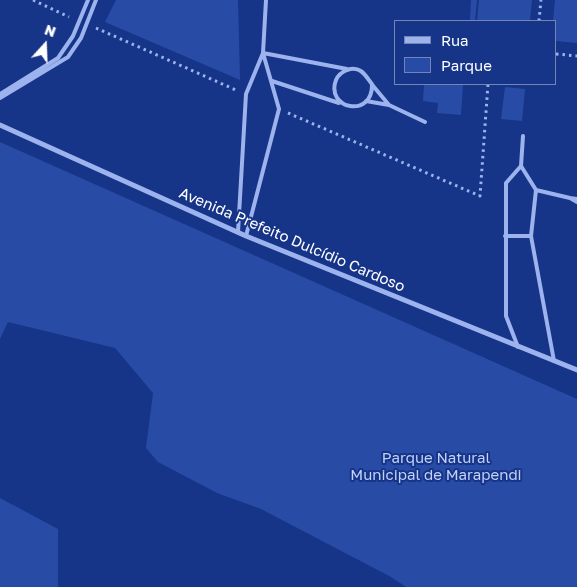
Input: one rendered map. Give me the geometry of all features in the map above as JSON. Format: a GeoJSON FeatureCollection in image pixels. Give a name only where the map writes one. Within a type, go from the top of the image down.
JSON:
{"type":"FeatureCollection","features":[{"type":"Feature","properties":{"kind":"street","name":"Avenida Prefeito Dulcídio Cardoso"},"geometry":{"type":"LineString","coordinates":[[0,125],[246,236],[577,370]]}},
{"type":"Feature","properties":{"kind":"street"},"geometry":{"type":"LineString","coordinates":[[568,366],[577,364]]}},
{"type":"Feature","properties":{"kind":"lane"},"geometry":{"type":"LineString","coordinates":[[0,94],[58,58],[73,36],[88,0]]}},
{"type":"Feature","properties":{"kind":"lane"},"geometry":{"type":"LineString","coordinates":[[0,98],[68,57],[81,38],[96,0]]}},
{"type":"Feature","properties":{"kind":"lane"},"geometry":{"type":"LineString","coordinates":[[238,232],[246,94],[263,53],[266,0]]}},
{"type":"Feature","properties":{"kind":"lane"},"geometry":{"type":"LineString","coordinates":[[263,53],[348,70],[360,70],[366,74],[389,105]]}},
{"type":"Feature","properties":{"kind":"lane"},"geometry":{"type":"LineString","coordinates":[[246,236],[280,109],[263,53]]}},
{"type":"Feature","properties":{"kind":"lane"},"geometry":{"type":"LineString","coordinates":[[343,104],[335,94],[335,82],[338,76],[348,70]]}},
{"type":"Feature","properties":{"kind":"lane"},"geometry":{"type":"LineString","coordinates":[[272,81],[356,107],[366,101],[372,90],[372,84]]}},
{"type":"Feature","properties":{"kind":"lane"},"geometry":{"type":"LineString","coordinates":[[366,101],[389,105],[425,122]]}},
{"type":"Feature","properties":{"kind":"lane"},"geometry":{"type":"LineString","coordinates":[[523,136],[521,166],[536,190],[531,236],[554,361]]}},
{"type":"Feature","properties":{"kind":"lane"},"geometry":{"type":"LineString","coordinates":[[519,348],[506,316],[505,236],[506,183],[521,166]]}},
{"type":"Feature","properties":{"kind":"lane"},"geometry":{"type":"LineString","coordinates":[[536,190],[577,200]]}},
{"type":"Feature","properties":{"kind":"lane"},"geometry":{"type":"LineString","coordinates":[[505,236],[531,236]]}},
{"type":"Feature","properties":{"kind":"path"},"geometry":{"type":"LineString","coordinates":[[539,20],[541,0]]}},
{"type":"Feature","properties":{"kind":"path"},"geometry":{"type":"LineString","coordinates":[[557,54],[577,56]]}},
{"type":"Feature","properties":{"kind":"path"},"geometry":{"type":"LineString","coordinates":[[480,196],[488,85]]}},
{"type":"Feature","properties":{"kind":"green space"},"geometry":{"type":"Polygon","coordinates":[[[116,0],[238,0],[240,80],[105,22],[116,0]]]}},
{"type":"Feature","properties":{"kind":"green space"},"geometry":{"type":"Polygon","coordinates":[[[471,0],[477,0],[475,20],[470,20],[471,0]]]}},
{"type":"Feature","properties":{"kind":"green space"},"geometry":{"type":"Polygon","coordinates":[[[479,0],[532,0],[530,20],[477,20],[479,0]]]}},
{"type":"Feature","properties":{"kind":"green space"},"geometry":{"type":"Polygon","coordinates":[[[555,0],[577,0],[577,43],[557,41],[557,20],[553,20],[555,0]]]}},
{"type":"Feature","properties":{"kind":"green space"},"geometry":{"type":"Polygon","coordinates":[[[424,85],[463,85],[461,115],[437,113],[438,103],[423,101],[424,85]]]}},
{"type":"Feature","properties":{"kind":"green space"},"geometry":{"type":"Polygon","coordinates":[[[505,87],[525,89],[522,121],[501,119],[505,87]]]}},
{"type":"Feature","properties":{"kind":"green space","name":"Parque Natural Municipal de Marapendi"},"geometry":{"type":"Polygon","coordinates":[[[0,142],[577,399],[577,587],[406,587],[391,577],[261,509],[217,493],[158,462],[146,448],[153,393],[115,348],[8,322],[0,339],[0,142]]]}},
{"type":"Feature","properties":{"kind":"green space"},"geometry":{"type":"Polygon","coordinates":[[[0,498],[58,529],[58,587],[0,587],[0,498]]]}}]}
